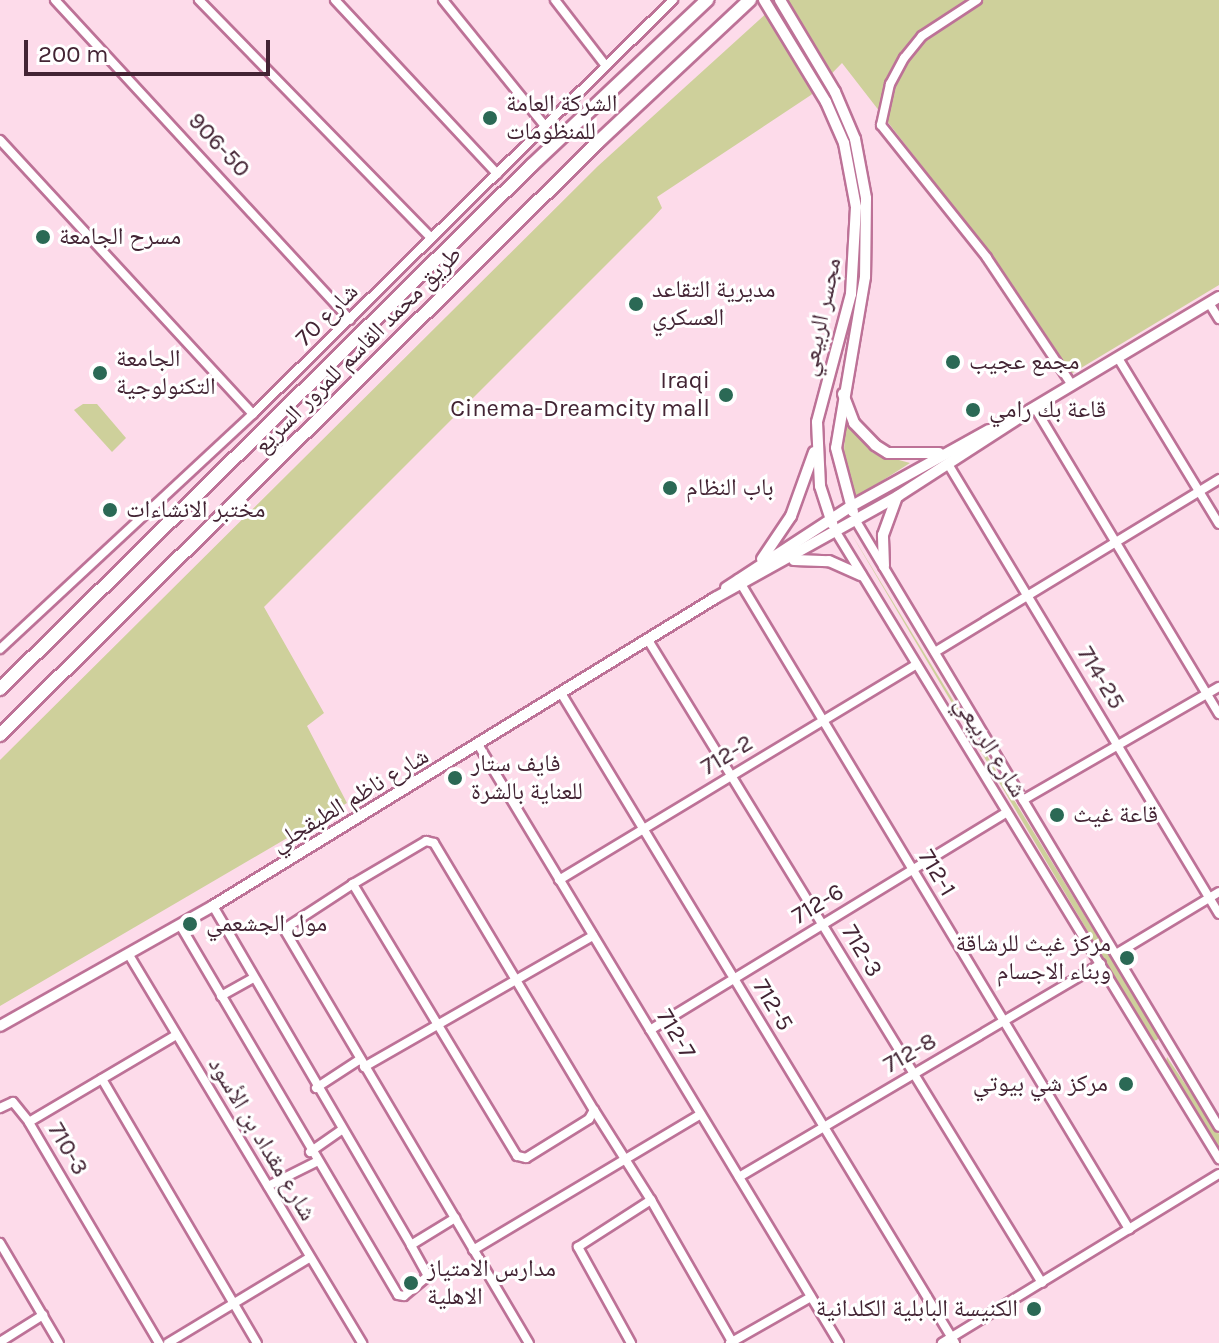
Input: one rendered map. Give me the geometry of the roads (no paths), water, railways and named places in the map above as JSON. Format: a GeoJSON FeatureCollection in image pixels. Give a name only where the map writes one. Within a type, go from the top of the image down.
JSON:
{"type":"FeatureCollection","features":[{"type":"Feature","properties":{"kind":"highway","name":"طريق محمد القاسم للمرور السريع"},"geometry":{"type":"LineString","coordinates":[[0,689],[532,165],[707,0]]}},
{"type":"Feature","properties":{"kind":"highway","name":"طريق محمد القاسم للمرور السريع"},"geometry":{"type":"LineString","coordinates":[[0,735],[598,142],[750,0]]}},
{"type":"Feature","properties":{"kind":"main road","name":"مجسر الربيعي"},"geometry":{"type":"LineString","coordinates":[[764,0],[804,59],[849,141],[856,207],[855,264],[817,422],[820,486],[830,519]]}},
{"type":"Feature","properties":{"kind":"main road","name":"مجسر الربيعي"},"geometry":{"type":"LineString","coordinates":[[780,0],[813,50],[849,141],[866,198],[867,247],[836,448],[850,507]]}},
{"type":"Feature","properties":{"kind":"main road","name":"شارع ناظم الطبقجلي"},"geometry":{"type":"LineString","coordinates":[[0,1026],[213,906],[479,746],[740,582],[784,563],[856,521],[1214,300]]}},
{"type":"Feature","properties":{"kind":"main road"},"geometry":{"type":"LineString","coordinates":[[842,394],[854,423],[888,453],[945,452]]}},
{"type":"Feature","properties":{"kind":"main road","name":"شارع ناظم الطبقجلي"},"geometry":{"type":"LineString","coordinates":[[740,582],[759,562],[850,507],[945,452],[1033,409]]}},
{"type":"Feature","properties":{"kind":"main road"},"geometry":{"type":"LineString","coordinates":[[759,562],[800,496],[817,422]]}},
{"type":"Feature","properties":{"kind":"main road"},"geometry":{"type":"LineString","coordinates":[[884,566],[883,535],[898,496]]}},
{"type":"Feature","properties":{"kind":"main road","name":"شارع الربيعي"},"geometry":{"type":"LineString","coordinates":[[850,507],[856,521]]}},
{"type":"Feature","properties":{"kind":"main road","name":"شارع الربيعي"},"geometry":{"type":"LineString","coordinates":[[830,519],[836,532]]}},
{"type":"Feature","properties":{"kind":"main road"},"geometry":{"type":"LineString","coordinates":[[784,563],[822,559],[861,575]]}},
{"type":"Feature","properties":{"kind":"street","name":"906-50"},"geometry":{"type":"LineString","coordinates":[[55,0],[350,320]]}},
{"type":"Feature","properties":{"kind":"street"},"geometry":{"type":"LineString","coordinates":[[199,0],[431,238]]}},
{"type":"Feature","properties":{"kind":"street"},"geometry":{"type":"LineString","coordinates":[[335,0],[497,174]]}},
{"type":"Feature","properties":{"kind":"street"},"geometry":{"type":"LineString","coordinates":[[443,0],[545,126]]}},
{"type":"Feature","properties":{"kind":"street"},"geometry":{"type":"LineString","coordinates":[[555,0],[606,66]]}},
{"type":"Feature","properties":{"kind":"street"},"geometry":{"type":"LineString","coordinates":[[657,0],[663,9]]}},
{"type":"Feature","properties":{"kind":"street","name":"شارع 70"},"geometry":{"type":"LineString","coordinates":[[0,649],[253,414],[673,0]]}},
{"type":"Feature","properties":{"kind":"street"},"geometry":{"type":"LineString","coordinates":[[977,0],[922,36],[904,58],[890,84],[881,125],[987,258],[1072,385]]}},
{"type":"Feature","properties":{"kind":"street"},"geometry":{"type":"LineString","coordinates":[[0,140],[253,414]]}},
{"type":"Feature","properties":{"kind":"street"},"geometry":{"type":"LineString","coordinates":[[1214,300],[1219,319]]}},
{"type":"Feature","properties":{"kind":"street"},"geometry":{"type":"LineString","coordinates":[[1118,358],[1219,524]]}},
{"type":"Feature","properties":{"kind":"street"},"geometry":{"type":"LineString","coordinates":[[1033,409],[1219,714]]}},
{"type":"Feature","properties":{"kind":"street","name":"714-25"},"geometry":{"type":"LineString","coordinates":[[948,464],[1219,914]]}},
{"type":"Feature","properties":{"kind":"street"},"geometry":{"type":"LineString","coordinates":[[935,652],[1219,479]]}},
{"type":"Feature","properties":{"kind":"street","name":"شارع الربيعي"},"geometry":{"type":"LineString","coordinates":[[856,521],[1219,1127]]}},
{"type":"Feature","properties":{"kind":"street","name":"شارع الربيعي"},"geometry":{"type":"LineString","coordinates":[[836,532],[1219,1159]]}},
{"type":"Feature","properties":{"kind":"street","name":"712-1"},"geometry":{"type":"LineString","coordinates":[[740,582],[1129,1229]]}},
{"type":"Feature","properties":{"kind":"street","name":"712-3"},"geometry":{"type":"LineString","coordinates":[[648,640],[1042,1283]]}},
{"type":"Feature","properties":{"kind":"street","name":"712-2"},"geometry":{"type":"LineString","coordinates":[[559,880],[916,665]]}},
{"type":"Feature","properties":{"kind":"street"},"geometry":{"type":"LineString","coordinates":[[1023,800],[1219,687]]}},
{"type":"Feature","properties":{"kind":"street","name":"712-5"},"geometry":{"type":"LineString","coordinates":[[561,693],[953,1340]]}},
{"type":"Feature","properties":{"kind":"street","name":"712-7"},"geometry":{"type":"LineString","coordinates":[[479,746],[839,1343]]}},
{"type":"Feature","properties":{"kind":"street","name":"712-6"},"geometry":{"type":"LineString","coordinates":[[650,1030],[1007,812]]}},
{"type":"Feature","properties":{"kind":"street"},"geometry":{"type":"LineString","coordinates":[[529,1343],[284,929],[353,884],[430,841],[594,1110],[627,1158],[732,1342],[811,1297]]}},
{"type":"Feature","properties":{"kind":"street"},"geometry":{"type":"LineString","coordinates":[[353,884],[437,1025],[522,1158],[589,1119],[594,1110]]}},
{"type":"Feature","properties":{"kind":"street"},"geometry":{"type":"LineString","coordinates":[[1116,954],[1219,892]]}},
{"type":"Feature","properties":{"kind":"street"},"geometry":{"type":"LineString","coordinates":[[180,925],[393,1290],[404,1296],[428,1276],[213,906]]}},
{"type":"Feature","properties":{"kind":"street"},"geometry":{"type":"LineString","coordinates":[[316,1088],[437,1025],[593,936]]}},
{"type":"Feature","properties":{"kind":"street","name":"شارع مقداد بن الأسود"},"geometry":{"type":"LineString","coordinates":[[129,955],[362,1343]]}},
{"type":"Feature","properties":{"kind":"street","name":"712-8"},"geometry":{"type":"LineString","coordinates":[[739,1177],[1101,964]]}},
{"type":"Feature","properties":{"kind":"street"},"geometry":{"type":"LineString","coordinates":[[221,996],[253,978]]}},
{"type":"Feature","properties":{"kind":"street","name":"710-3"},"geometry":{"type":"LineString","coordinates":[[159,1343],[29,1122],[176,1035]]}},
{"type":"Feature","properties":{"kind":"street"},"geometry":{"type":"LineString","coordinates":[[1157,1055],[1171,1047]]}},
{"type":"Feature","properties":{"kind":"street"},"geometry":{"type":"LineString","coordinates":[[102,1079],[257,1343]]}},
{"type":"Feature","properties":{"kind":"street"},"geometry":{"type":"LineString","coordinates":[[0,1108],[13,1102],[29,1122]]}},
{"type":"Feature","properties":{"kind":"street"},"geometry":{"type":"LineString","coordinates":[[473,1250],[701,1114]]}},
{"type":"Feature","properties":{"kind":"street"},"geometry":{"type":"LineString","coordinates":[[310,1152],[341,1130]]}},
{"type":"Feature","properties":{"kind":"street"},"geometry":{"type":"LineString","coordinates":[[268,1186],[316,1162]]}},
{"type":"Feature","properties":{"kind":"street"},"geometry":{"type":"LineString","coordinates":[[942,1343],[953,1340],[1219,1174]]}},
{"type":"Feature","properties":{"kind":"street"},"geometry":{"type":"LineString","coordinates":[[631,1343],[578,1247],[651,1200]]}},
{"type":"Feature","properties":{"kind":"street"},"geometry":{"type":"LineString","coordinates":[[411,1245],[455,1218]]}},
{"type":"Feature","properties":{"kind":"street"},"geometry":{"type":"LineString","coordinates":[[0,1243],[59,1343]]}},
{"type":"Feature","properties":{"kind":"street"},"geometry":{"type":"LineString","coordinates":[[168,1343],[309,1258]]}},
{"type":"Feature","properties":{"kind":"street"},"geometry":{"type":"LineString","coordinates":[[0,1342],[43,1315]]}},
{"type":"Feature","properties":{"kind":"place","name":"الشركة العامة للمنظومات"},"geometry":{"type":"Point","coordinates":[490,118]}},
{"type":"Feature","properties":{"kind":"place","name":"مسرح الجامعة"},"geometry":{"type":"Point","coordinates":[43,237]}},
{"type":"Feature","properties":{"kind":"place","name":"مديرية التقاعد العسكري"},"geometry":{"type":"Point","coordinates":[636,304]}},
{"type":"Feature","properties":{"kind":"place","name":"مجمع عجيب"},"geometry":{"type":"Point","coordinates":[953,362]}},
{"type":"Feature","properties":{"kind":"place","name":"الجامعة التكنولوجية"},"geometry":{"type":"Point","coordinates":[100,373]}},
{"type":"Feature","properties":{"kind":"place","name":"Iraqi Cinema-Dreamcity mall"},"geometry":{"type":"Point","coordinates":[726,395]}},
{"type":"Feature","properties":{"kind":"place","name":"قاعة بك رامي"},"geometry":{"type":"Point","coordinates":[973,410]}},
{"type":"Feature","properties":{"kind":"place","name":"باب النظام"},"geometry":{"type":"Point","coordinates":[670,488]}},
{"type":"Feature","properties":{"kind":"place","name":"مختبر الانشاءات"},"geometry":{"type":"Point","coordinates":[110,510]}},
{"type":"Feature","properties":{"kind":"place","name":"فايف ستار للعناية بالشرة"},"geometry":{"type":"Point","coordinates":[455,778]}},
{"type":"Feature","properties":{"kind":"place","name":"قاعة غيث"},"geometry":{"type":"Point","coordinates":[1057,815]}},
{"type":"Feature","properties":{"kind":"place","name":"مول الجشعمي"},"geometry":{"type":"Point","coordinates":[190,924]}},
{"type":"Feature","properties":{"kind":"place","name":"مركز غيث للرشاقة وبناء الاجسام"},"geometry":{"type":"Point","coordinates":[1127,958]}},
{"type":"Feature","properties":{"kind":"place","name":"مركز شي بيوتي"},"geometry":{"type":"Point","coordinates":[1126,1084]}},
{"type":"Feature","properties":{"kind":"place","name":"مدارس الامتياز الاهلية"},"geometry":{"type":"Point","coordinates":[411,1283]}},
{"type":"Feature","properties":{"kind":"place","name":"الكنيسة البابلية الكلدانية"},"geometry":{"type":"Point","coordinates":[1034,1309]}}]}
